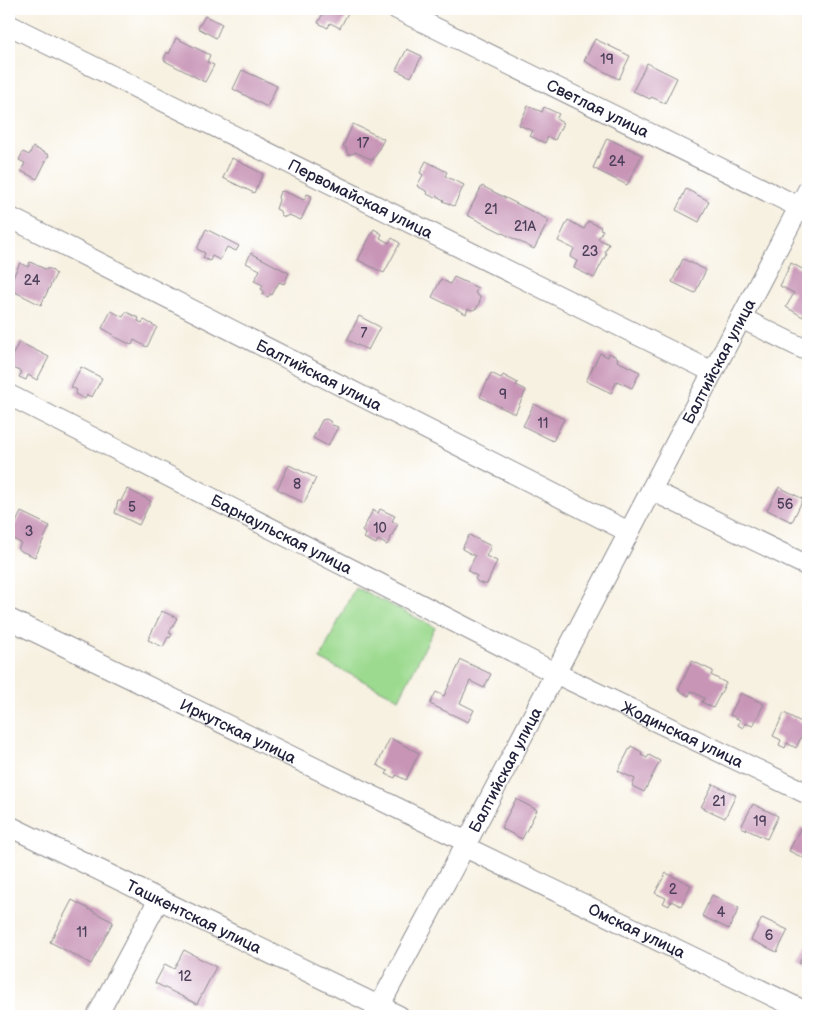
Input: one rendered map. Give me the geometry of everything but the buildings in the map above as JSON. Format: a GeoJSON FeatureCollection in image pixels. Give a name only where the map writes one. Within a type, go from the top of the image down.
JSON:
{"type":"FeatureCollection","features":[{"type":"Feature","properties":{"kind":"street","name":"Светлая улица"},"geometry":{"type":"LineString","coordinates":[[397,9],[804,198]]}},
{"type":"Feature","properties":{"kind":"street","name":"Первомайская улица"},"geometry":{"type":"LineString","coordinates":[[9,25],[713,372]]}},
{"type":"Feature","properties":{"kind":"street","name":"Балтийская улица"},"geometry":{"type":"LineString","coordinates":[[376,1011],[466,845],[804,198]]}},
{"type":"Feature","properties":{"kind":"street","name":"Балтийская улица"},"geometry":{"type":"LineString","coordinates":[[9,216],[629,532]]}},
{"type":"Feature","properties":{"kind":"street"},"geometry":{"type":"LineString","coordinates":[[741,318],[808,351]]}},
{"type":"Feature","properties":{"kind":"street","name":"Барнаульская улица"},"geometry":{"type":"LineString","coordinates":[[9,395],[555,673]]}},
{"type":"Feature","properties":{"kind":"street"},"geometry":{"type":"LineString","coordinates":[[651,490],[808,566]]}},
{"type":"Feature","properties":{"kind":"street","name":"Иркутская улица"},"geometry":{"type":"LineString","coordinates":[[9,619],[466,845]]}},
{"type":"Feature","properties":{"kind":"street","name":"Жодинская улица"},"geometry":{"type":"LineString","coordinates":[[555,673],[808,794]]}},
{"type":"Feature","properties":{"kind":"street","name":"Ташкентская улица"},"geometry":{"type":"LineString","coordinates":[[9,826],[158,899],[376,1011],[399,1016]]}},
{"type":"Feature","properties":{"kind":"street","name":"Омская улица"},"geometry":{"type":"LineString","coordinates":[[466,845],[808,1013]]}},
{"type":"Feature","properties":{"kind":"street"},"geometry":{"type":"LineString","coordinates":[[97,1016],[158,899]]}},
{"type":"Feature","properties":{"kind":"green space"},"geometry":{"type":"Polygon","coordinates":[[[355,587],[435,627],[399,699],[320,659],[355,587]]]}}]}
